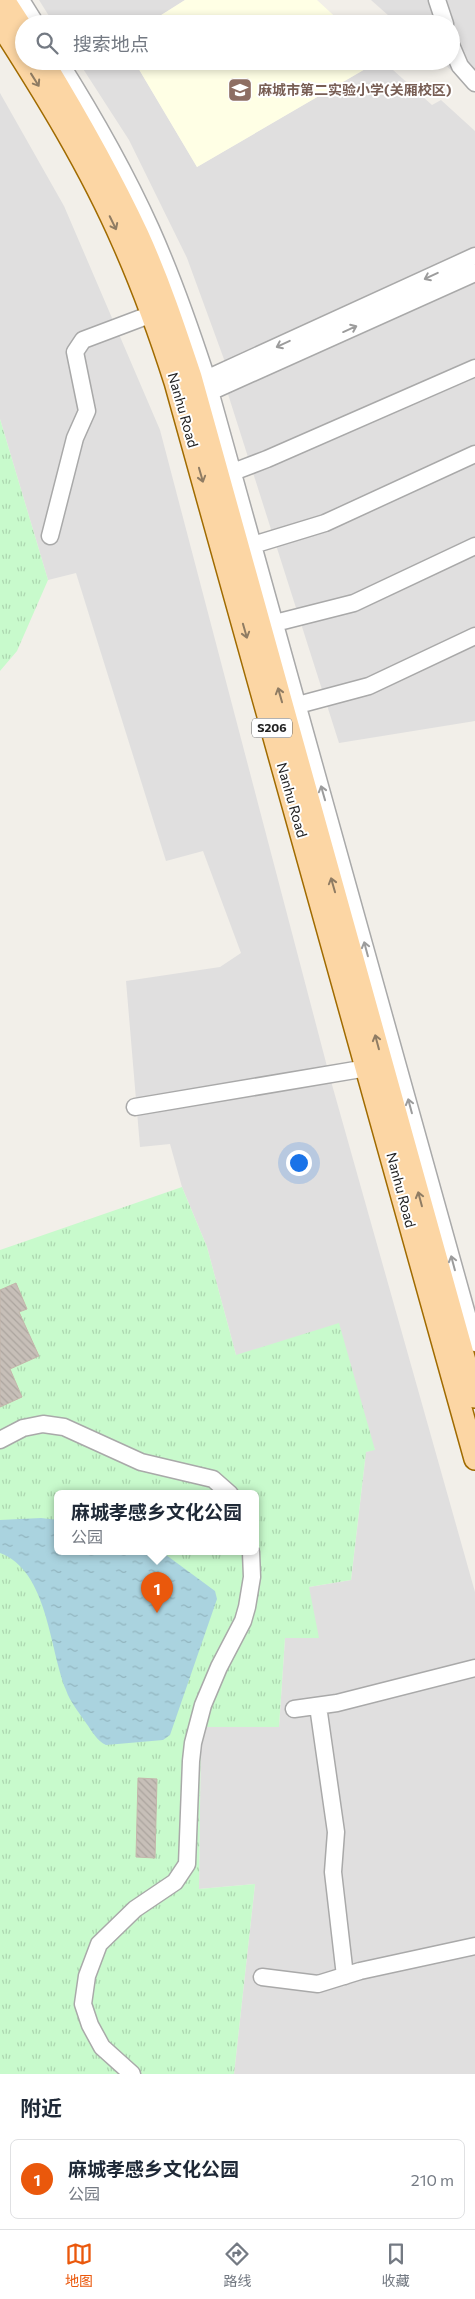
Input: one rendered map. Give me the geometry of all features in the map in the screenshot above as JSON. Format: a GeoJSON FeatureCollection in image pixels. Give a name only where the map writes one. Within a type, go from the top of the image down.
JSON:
{"type":"FeatureCollection","features":[{"type":"Feature","properties":{"kind":"main road"},"geometry":{"type":"LineString","coordinates":[[4,0],[15,17]]}},
{"type":"Feature","properties":{"kind":"main road","name":"Nanhu Road"},"geometry":{"type":"LineString","coordinates":[[0,24],[15,48]]}},
{"type":"Feature","properties":{"kind":"main road","name":"Nanhu Road"},"geometry":{"type":"LineString","coordinates":[[29,70],[44,94],[123,241],[152,314],[175,382],[475,1459]]}},
{"type":"Feature","properties":{"kind":"main road","name":"Nanhu Road"},"geometry":{"type":"LineString","coordinates":[[48,70],[91,143],[138,234],[167,306],[191,377],[475,1397]]}},
{"type":"Feature","properties":{"kind":"street"},"geometry":{"type":"LineString","coordinates":[[21,0],[30,15]]}},
{"type":"Feature","properties":{"kind":"street"},"geometry":{"type":"LineString","coordinates":[[438,0],[442,15]]}},
{"type":"Feature","properties":{"kind":"street"},"geometry":{"type":"LineString","coordinates":[[460,66],[475,83]]}},
{"type":"Feature","properties":{"kind":"street"},"geometry":{"type":"LineString","coordinates":[[64,70],[103,136],[151,228],[184,310],[208,385],[298,705],[469,1297],[475,1343]]}},
{"type":"Feature","properties":{"kind":"street"},"geometry":{"type":"LineString","coordinates":[[208,385],[475,256]]}},
{"type":"Feature","properties":{"kind":"street"},"geometry":{"type":"LineString","coordinates":[[208,385],[475,273]]}},
{"type":"Feature","properties":{"kind":"street"},"geometry":{"type":"LineString","coordinates":[[50,536],[70,453],[87,411],[75,352],[83,340],[152,314]]}},
{"type":"Feature","properties":{"kind":"street"},"geometry":{"type":"LineString","coordinates":[[233,472],[267,460],[475,368]]}},
{"type":"Feature","properties":{"kind":"street"},"geometry":{"type":"LineString","coordinates":[[253,545],[325,523],[475,454]]}},
{"type":"Feature","properties":{"kind":"street"},"geometry":{"type":"LineString","coordinates":[[275,624],[354,603],[475,546]]}},
{"type":"Feature","properties":{"kind":"street"},"geometry":{"type":"LineString","coordinates":[[298,705],[370,686],[475,636]]}},
{"type":"Feature","properties":{"kind":"street"},"geometry":{"type":"LineString","coordinates":[[135,1107],[367,1068]]}},
{"type":"Feature","properties":{"kind":"street"},"geometry":{"type":"LineString","coordinates":[[0,1440],[23,1428],[43,1424],[59,1426],[141,1462],[213,1480],[227,1490]]}},
{"type":"Feature","properties":{"kind":"street"},"geometry":{"type":"LineString","coordinates":[[132,2074],[102,2047],[90,2025],[83,2004],[87,1976],[99,1944],[136,1909],[175,1882],[187,1864],[193,1743],[207,1696],[242,1621],[247,1606],[252,1577],[251,1555]]}},
{"type":"Feature","properties":{"kind":"street"},"geometry":{"type":"LineString","coordinates":[[294,1709],[336,1704],[475,1668]]}},
{"type":"Feature","properties":{"kind":"street"},"geometry":{"type":"LineString","coordinates":[[318,1706],[336,1832],[333,1872],[345,1976]]}},
{"type":"Feature","properties":{"kind":"street"},"geometry":{"type":"LineString","coordinates":[[262,1977],[318,1984],[475,1946]]}},
{"type":"Feature","properties":{"kind":"shaded area"},"geometry":{"type":"Polygon","coordinates":[[[39,0],[185,0],[161,15],[48,15],[39,0]]]}},
{"type":"Feature","properties":{"kind":"shaded area"},"geometry":{"type":"Polygon","coordinates":[[[185,0],[317,0],[333,15],[161,15],[185,0]]]}},
{"type":"Feature","properties":{"kind":"shaded area"},"geometry":{"type":"Polygon","coordinates":[[[371,0],[475,0],[475,92],[451,70],[460,70],[460,15],[388,15],[371,0]]]}},
{"type":"Feature","properties":{"kind":"shaded area"},"geometry":{"type":"Polygon","coordinates":[[[84,70],[139,70],[197,167],[364,70],[393,70],[432,105],[441,100],[475,131],[475,247],[225,362],[187,258],[129,140],[84,70]]]}},
{"type":"Feature","properties":{"kind":"shaded area","name":"麻城市第二实验小学(关厢校区)"},"geometry":{"type":"Polygon","coordinates":[[[139,70],[364,70],[197,167],[139,70]]]}},
{"type":"Feature","properties":{"kind":"shaded area"},"geometry":{"type":"Polygon","coordinates":[[[0,93],[64,206],[160,430],[329,1074],[475,1592],[475,2074],[234,2074],[255,1884],[199,1889],[201,1726],[279,1727],[285,1638],[309,1587],[351,1580],[366,1452],[375,1449],[236,1355],[207,1247],[182,1187],[170,1144],[140,1147],[126,981],[220,967],[241,953],[203,851],[166,861],[76,573],[48,580],[0,419],[0,93]]]}},
{"type":"Feature","properties":{"kind":"shaded area"},"geometry":{"type":"Polygon","coordinates":[[[475,279],[475,721],[339,743],[227,391],[475,279]]]}},
{"type":"Feature","properties":{"kind":"green space"},"geometry":{"type":"Polygon","coordinates":[[[0,419],[48,580],[17,651],[0,671],[0,419]]]}},
{"type":"Feature","properties":{"kind":"green space"},"geometry":{"type":"Polygon","coordinates":[[[182,1187],[207,1247],[236,1355],[339,1323],[375,1450],[366,1452],[351,1580],[309,1587],[319,1638],[285,1638],[279,1727],[201,1727],[199,1889],[255,1884],[234,2074],[0,2074],[0,1250],[182,1187]]]}},
{"type":"Feature","properties":{"kind":"water"},"geometry":{"type":"Polygon","coordinates":[[[41,1518],[54,1520],[54,1555],[166,1555],[215,1591],[217,1599],[170,1735],[163,1740],[106,1745],[95,1735],[75,1707],[66,1690],[45,1612],[37,1593],[28,1576],[16,1562],[0,1553],[0,1520],[41,1518]]]}},
{"type":"Feature","properties":{"kind":"building"},"geometry":{"type":"Polygon","coordinates":[[[16,1283],[27,1309],[19,1312],[39,1356],[10,1369],[22,1397],[0,1407],[0,1290],[16,1283]]]}},
{"type":"Feature","properties":{"kind":"building"},"geometry":{"type":"Polygon","coordinates":[[[138,1778],[157,1779],[155,1858],[136,1857],[138,1778]]]}},
{"type":"Feature","properties":{"kind":"place","name":"麻城市第二实验小学(关厢校区)"},"geometry":{"type":"Point","coordinates":[240,90]}},
{"type":"Feature","properties":{"kind":"place","name":"麻城孝感乡文化公园"},"geometry":{"type":"Point","coordinates":[157,1613]}}]}
